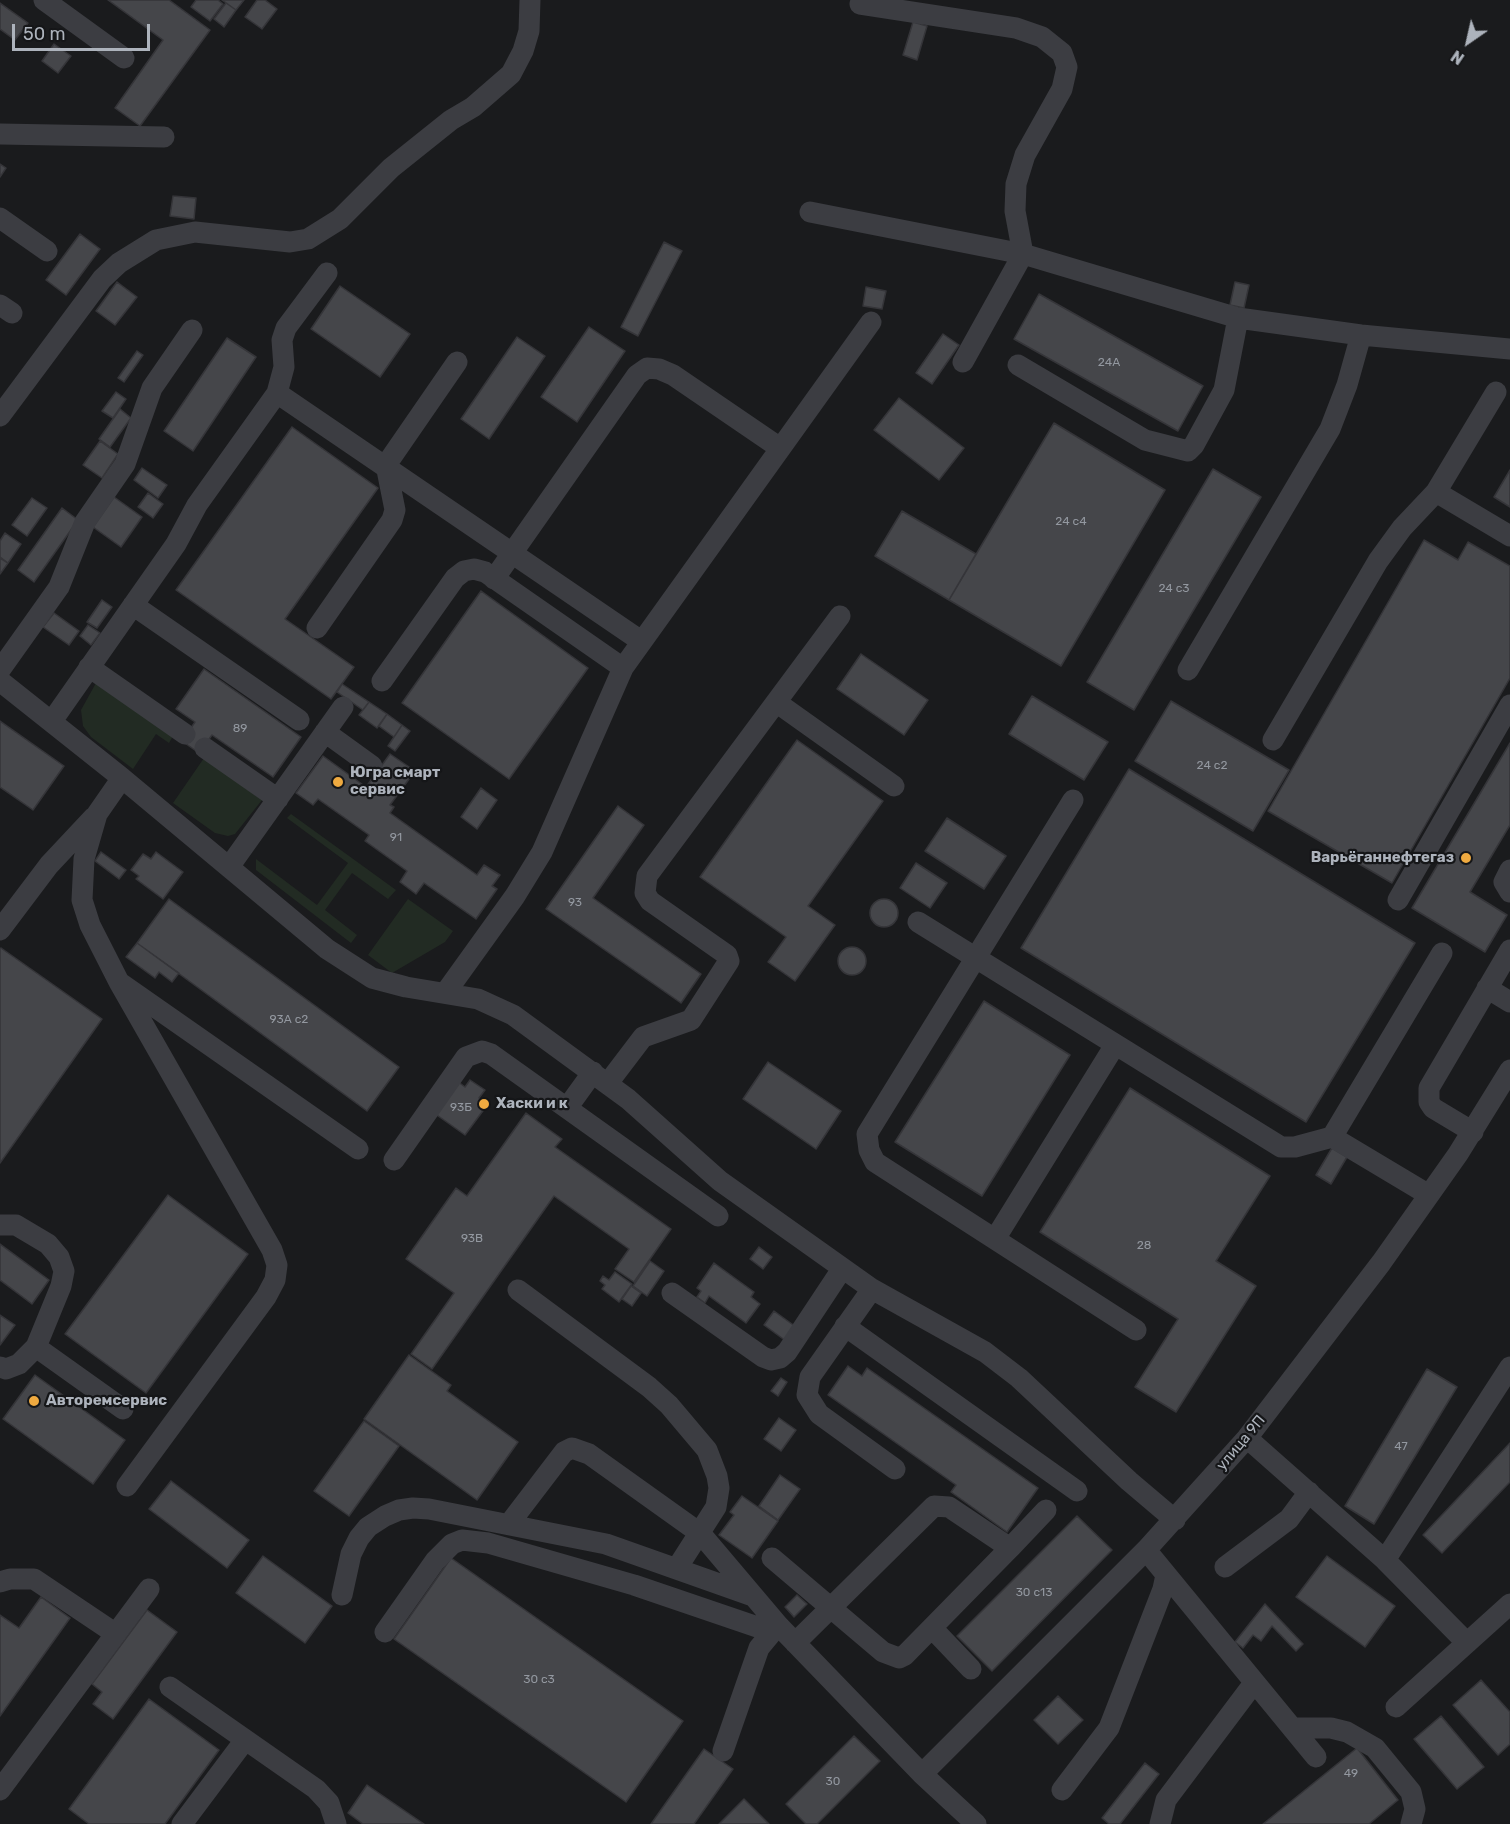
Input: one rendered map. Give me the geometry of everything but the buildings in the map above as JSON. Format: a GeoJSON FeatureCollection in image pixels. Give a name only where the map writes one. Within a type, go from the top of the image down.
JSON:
{"type":"FeatureCollection","features":[{"type":"Feature","properties":{"kind":"street"},"geometry":{"type":"LineString","coordinates":[[44,0],[124,58]]}},
{"type":"Feature","properties":{"kind":"street"},"geometry":{"type":"LineString","coordinates":[[0,416],[102,279],[119,263],[156,240],[195,232],[290,242],[308,239],[340,219],[391,168],[451,120],[473,107],[511,74],[523,51],[529,31],[530,0]]}},
{"type":"Feature","properties":{"kind":"street"},"geometry":{"type":"LineString","coordinates":[[860,4],[1030,31],[1042,36],[1062,53],[1067,67],[1062,89],[1025,155],[1016,184],[1015,210],[1023,254],[963,362]]}},
{"type":"Feature","properties":{"kind":"street"},"geometry":{"type":"LineString","coordinates":[[0,135],[164,137]]}},
{"type":"Feature","properties":{"kind":"street"},"geometry":{"type":"LineString","coordinates":[[810,212],[1023,254],[1238,318],[1360,335],[1510,349]]}},
{"type":"Feature","properties":{"kind":"street"},"geometry":{"type":"LineString","coordinates":[[0,218],[47,251]]}},
{"type":"Feature","properties":{"kind":"street"},"geometry":{"type":"LineString","coordinates":[[52,721],[176,544],[197,505],[277,393],[284,367],[282,340],[286,328],[327,273]]}},
{"type":"Feature","properties":{"kind":"street"},"geometry":{"type":"LineString","coordinates":[[1018,365],[1145,440],[1188,451],[1194,445],[1224,390],[1238,318]]}},
{"type":"Feature","properties":{"kind":"street"},"geometry":{"type":"LineString","coordinates":[[446,992],[515,896],[542,852],[622,668],[870,322]]}},
{"type":"Feature","properties":{"kind":"street"},"geometry":{"type":"LineString","coordinates":[[0,670],[59,587],[85,522],[125,464],[152,388],[192,330]]}},
{"type":"Feature","properties":{"kind":"street"},"geometry":{"type":"LineString","coordinates":[[1188,670],[1330,429],[1347,385],[1360,335]]}},
{"type":"Feature","properties":{"kind":"street"},"geometry":{"type":"LineString","coordinates":[[317,628],[392,520],[395,510],[386,465],[457,362]]}},
{"type":"Feature","properties":{"kind":"street"},"geometry":{"type":"LineString","coordinates":[[494,579],[637,375],[647,368],[659,369],[674,375],[780,448]]}},
{"type":"Feature","properties":{"kind":"street"},"geometry":{"type":"LineString","coordinates":[[1273,740],[1378,561],[1402,528],[1436,492],[1496,392]]}},
{"type":"Feature","properties":{"kind":"street"},"geometry":{"type":"LineString","coordinates":[[277,393],[386,465],[641,641]]}},
{"type":"Feature","properties":{"kind":"street"},"geometry":{"type":"LineString","coordinates":[[1436,492],[1510,536]]}},
{"type":"Feature","properties":{"kind":"street"},"geometry":{"type":"LineString","coordinates":[[382,681],[455,578],[464,571],[474,568],[494,579],[622,668]]}},
{"type":"Feature","properties":{"kind":"street"},"geometry":{"type":"LineString","coordinates":[[133,604],[299,720]]}},
{"type":"Feature","properties":{"kind":"street"},"geometry":{"type":"LineString","coordinates":[[567,1108],[643,1037],[691,1020],[728,966],[727,955],[650,901],[645,893],[647,876],[840,616]]}},
{"type":"Feature","properties":{"kind":"street"},"geometry":{"type":"LineString","coordinates":[[90,668],[185,734]]}},
{"type":"Feature","properties":{"kind":"street"},"geometry":{"type":"LineString","coordinates":[[0,681],[122,778],[327,949],[372,978],[394,984],[446,992],[497,1005],[601,1077],[720,1181],[842,1269],[872,1289],[984,1352],[1019,1378],[1129,1481],[1175,1520]]}},
{"type":"Feature","properties":{"kind":"street"},"geometry":{"type":"LineString","coordinates":[[776,702],[894,786]]}},
{"type":"Feature","properties":{"kind":"street"},"geometry":{"type":"LineString","coordinates":[[229,867],[343,707]]}},
{"type":"Feature","properties":{"kind":"street"},"geometry":{"type":"LineString","coordinates":[[1398,900],[1509,710]]}},
{"type":"Feature","properties":{"kind":"street"},"geometry":{"type":"LineString","coordinates":[[325,732],[372,766]]}},
{"type":"Feature","properties":{"kind":"street"},"geometry":{"type":"LineString","coordinates":[[205,748],[278,800]]}},
{"type":"Feature","properties":{"kind":"street"},"geometry":{"type":"LineString","coordinates":[[0,930],[49,865],[97,814],[122,778]]}},
{"type":"Feature","properties":{"kind":"street"},"geometry":{"type":"LineString","coordinates":[[1073,800],[867,1134],[869,1150],[875,1162],[1136,1330]]}},
{"type":"Feature","properties":{"kind":"street"},"geometry":{"type":"LineString","coordinates":[[97,814],[84,860],[82,900],[90,925],[119,982],[272,1250],[277,1265],[275,1280],[266,1297],[127,1486]]}},
{"type":"Feature","properties":{"kind":"street"},"geometry":{"type":"LineString","coordinates":[[1510,870],[1504,882],[1510,892]]}},
{"type":"Feature","properties":{"kind":"street"},"geometry":{"type":"LineString","coordinates":[[918,922],[1281,1147],[1295,1147],[1332,1137],[1442,953]]}},
{"type":"Feature","properties":{"kind":"street"},"geometry":{"type":"LineString","coordinates":[[1473,1132],[1433,1108],[1427,1096],[1429,1088],[1510,950]]}},
{"type":"Feature","properties":{"kind":"street"},"geometry":{"type":"LineString","coordinates":[[119,982],[358,1149]]}},
{"type":"Feature","properties":{"kind":"street"},"geometry":{"type":"LineString","coordinates":[[1487,988],[1510,1002]]}},
{"type":"Feature","properties":{"kind":"street"},"geometry":{"type":"LineString","coordinates":[[995,1239],[1115,1046]]}},
{"type":"Feature","properties":{"kind":"street"},"geometry":{"type":"LineString","coordinates":[[394,1160],[466,1057],[473,1053],[491,1054],[718,1216]]}},
{"type":"Feature","properties":{"kind":"street","name":"улица 9П"},"geometry":{"type":"LineString","coordinates":[[922,1774],[1146,1550],[1247,1438],[1322,1343],[1429,1195],[1473,1132],[1510,1071]]}},
{"type":"Feature","properties":{"kind":"street"},"geometry":{"type":"LineString","coordinates":[[1332,1137],[1429,1195]]}},
{"type":"Feature","properties":{"kind":"street"},"geometry":{"type":"LineString","coordinates":[[0,1225],[16,1225],[48,1244],[59,1257],[64,1271],[62,1286],[36,1347],[19,1364],[6,1369],[0,1367]]}},
{"type":"Feature","properties":{"kind":"street"},"geometry":{"type":"LineString","coordinates":[[672,1293],[763,1357],[771,1360],[780,1358],[787,1352],[842,1269]]}},
{"type":"Feature","properties":{"kind":"street"},"geometry":{"type":"LineString","coordinates":[[872,1289],[810,1377],[807,1395],[819,1414],[895,1469]]}},
{"type":"Feature","properties":{"kind":"street"},"geometry":{"type":"LineString","coordinates":[[518,1290],[648,1387],[669,1405],[706,1450],[717,1476],[718,1499],[714,1514],[676,1568]]}},
{"type":"Feature","properties":{"kind":"street"},"geometry":{"type":"LineString","coordinates":[[845,1326],[1077,1491]]}},
{"type":"Feature","properties":{"kind":"street"},"geometry":{"type":"LineString","coordinates":[[36,1347],[123,1409]]}},
{"type":"Feature","properties":{"kind":"street"},"geometry":{"type":"LineString","coordinates":[[1385,1560],[1510,1367]]}},
{"type":"Feature","properties":{"kind":"street"},"geometry":{"type":"LineString","coordinates":[[1247,1438],[1385,1560],[1467,1643]]}},
{"type":"Feature","properties":{"kind":"street"},"geometry":{"type":"LineString","coordinates":[[509,1524],[557,1458],[572,1448],[590,1454],[701,1534],[753,1597],[775,1629]]}},
{"type":"Feature","properties":{"kind":"street"},"geometry":{"type":"LineString","coordinates":[[1225,1567],[1289,1519],[1310,1492]]}},
{"type":"Feature","properties":{"kind":"street"},"geometry":{"type":"LineString","coordinates":[[795,1643],[934,1506],[950,1506],[1010,1548]]}},
{"type":"Feature","properties":{"kind":"street"},"geometry":{"type":"LineString","coordinates":[[342,1595],[351,1554],[368,1527],[399,1510],[429,1509],[606,1544],[753,1597]]}},
{"type":"Feature","properties":{"kind":"street"},"geometry":{"type":"LineString","coordinates":[[772,1558],[883,1653],[893,1657],[905,1654],[1046,1510]]}},
{"type":"Feature","properties":{"kind":"street"},"geometry":{"type":"LineString","coordinates":[[385,1632],[435,1561],[452,1545],[462,1540],[488,1542],[775,1629],[795,1643],[922,1774],[976,1824]]}},
{"type":"Feature","properties":{"kind":"street"},"geometry":{"type":"LineString","coordinates":[[1146,1550],[1316,1757]]}},
{"type":"Feature","properties":{"kind":"street"},"geometry":{"type":"LineString","coordinates":[[1062,1790],[1109,1728],[1163,1589],[1166,1575]]}},
{"type":"Feature","properties":{"kind":"street"},"geometry":{"type":"LineString","coordinates":[[0,1582],[10,1579],[34,1579],[116,1634]]}},
{"type":"Feature","properties":{"kind":"street"},"geometry":{"type":"LineString","coordinates":[[0,1790],[149,1589]]}},
{"type":"Feature","properties":{"kind":"street"},"geometry":{"type":"LineString","coordinates":[[1396,1707],[1510,1604]]}},
{"type":"Feature","properties":{"kind":"street"},"geometry":{"type":"LineString","coordinates":[[932,1628],[971,1668]]}},
{"type":"Feature","properties":{"kind":"street"},"geometry":{"type":"LineString","coordinates":[[723,1751],[759,1648],[775,1629]]}},
{"type":"Feature","properties":{"kind":"street"},"geometry":{"type":"LineString","coordinates":[[1160,1824],[1166,1800],[1254,1683]]}},
{"type":"Feature","properties":{"kind":"street"},"geometry":{"type":"LineString","coordinates":[[170,1687],[316,1789],[329,1803],[336,1824]]}},
{"type":"Feature","properties":{"kind":"street"},"geometry":{"type":"LineString","coordinates":[[1292,1728],[1331,1728],[1347,1732],[1375,1748],[1411,1792],[1415,1809],[1412,1824]]}},
{"type":"Feature","properties":{"kind":"street"},"geometry":{"type":"LineString","coordinates":[[182,1824],[245,1740]]}},
{"type":"Feature","properties":{"kind":"shaded area"},"geometry":{"type":"Polygon","coordinates":[[[96,683],[173,736],[169,743],[156,734],[133,769],[91,737],[83,726],[81,710],[96,683]]]}},
{"type":"Feature","properties":{"kind":"shaded area"},"geometry":{"type":"Polygon","coordinates":[[[204,758],[262,800],[235,834],[228,836],[215,833],[173,803],[204,758]]]}},
{"type":"Feature","properties":{"kind":"shaded area"},"geometry":{"type":"Polygon","coordinates":[[[291,814],[396,890],[388,899],[352,873],[325,910],[357,935],[351,943],[256,870],[256,859],[317,905],[348,863],[287,818],[291,814]]]}},
{"type":"Feature","properties":{"kind":"shaded area"},"geometry":{"type":"Polygon","coordinates":[[[408,899],[453,931],[445,942],[392,973],[368,955],[408,899]]]}},
{"type":"Feature","properties":{"kind":"place","name":"Югра смарт сервис"},"geometry":{"type":"Point","coordinates":[338,782]}},
{"type":"Feature","properties":{"kind":"place","name":"Варьёганнефтегаз"},"geometry":{"type":"Point","coordinates":[1466,858]}},
{"type":"Feature","properties":{"kind":"place","name":"Хаски и к"},"geometry":{"type":"Point","coordinates":[484,1104]}},
{"type":"Feature","properties":{"kind":"place","name":"Авторемсервис"},"geometry":{"type":"Point","coordinates":[34,1401]}}]}
